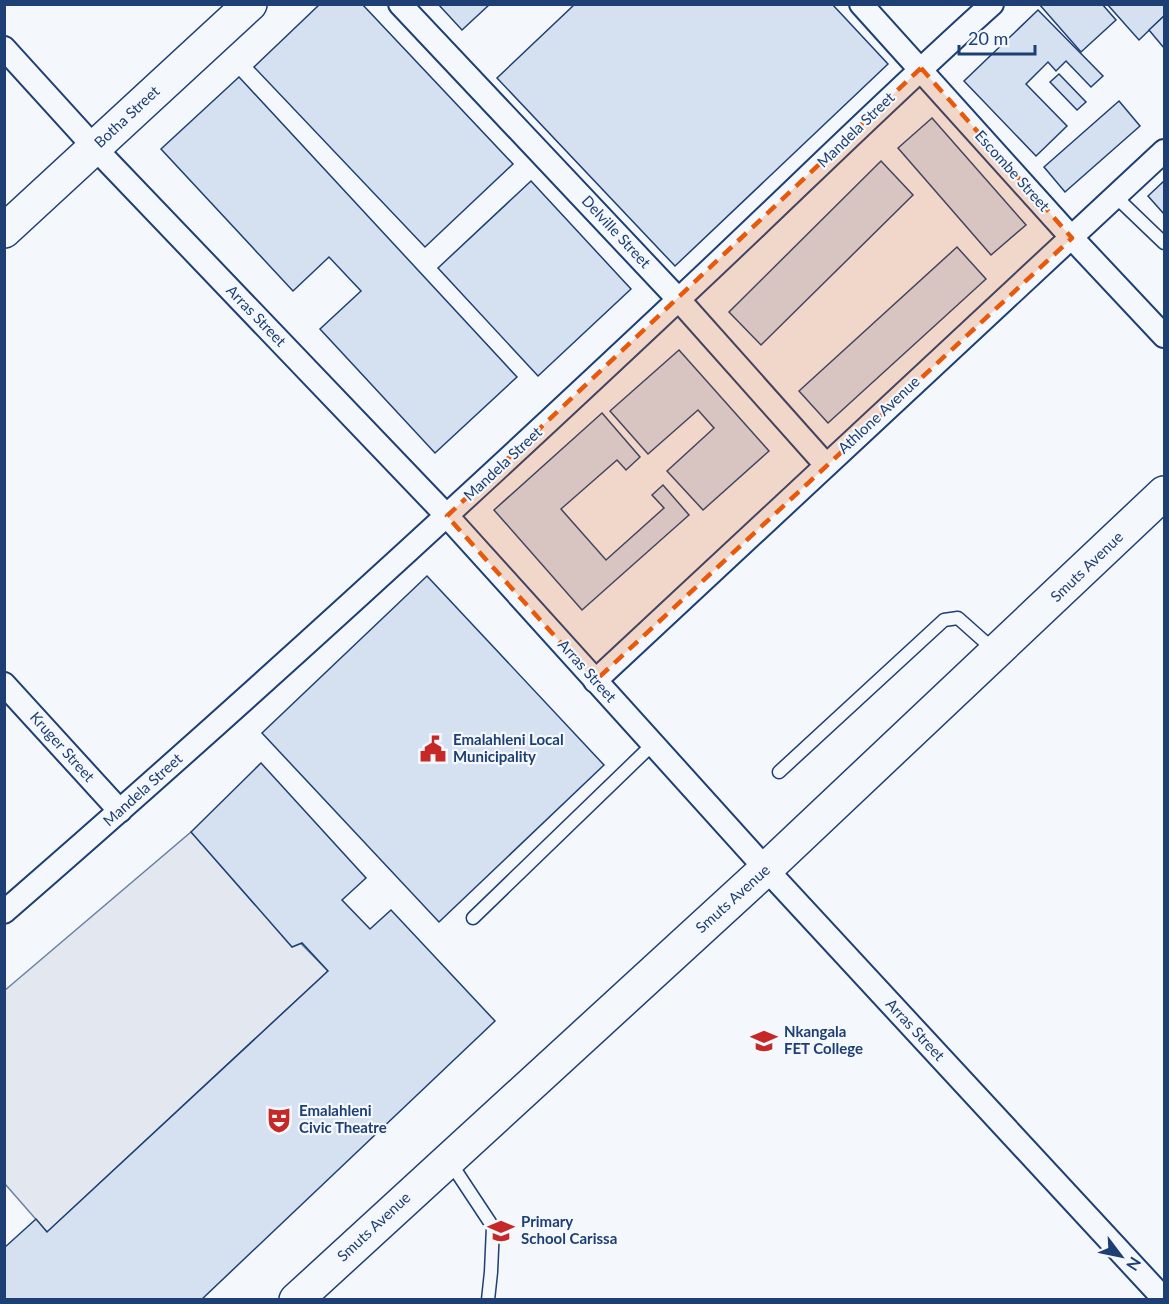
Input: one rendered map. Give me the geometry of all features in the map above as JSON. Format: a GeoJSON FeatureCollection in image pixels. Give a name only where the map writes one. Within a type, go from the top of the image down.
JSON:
{"type":"FeatureCollection","features":[{"type":"Feature","properties":{"kind":"main road","name":"Botha Street"},"geometry":{"type":"LineString","coordinates":[[4,231],[250,4]]}},
{"type":"Feature","properties":{"kind":"main road","name":"Smuts Avenue"},"geometry":{"type":"LineString","coordinates":[[296,1299],[766,869],[1164,493]]}},
{"type":"Feature","properties":{"kind":"street","name":"Delville Street"},"geometry":{"type":"LineString","coordinates":[[400,4],[679,300],[826,465]]}},
{"type":"Feature","properties":{"kind":"street","name":"Escombe Street"},"geometry":{"type":"LineString","coordinates":[[861,4],[1072,238],[1164,336]]}},
{"type":"Feature","properties":{"kind":"street","name":"Mandela Street"},"geometry":{"type":"LineString","coordinates":[[4,912],[120,811],[447,516],[679,300],[921,68],[992,4]]}},
{"type":"Feature","properties":{"kind":"street","name":"Arras Street"},"geometry":{"type":"LineString","coordinates":[[4,48],[94,147],[447,516],[766,869],[1164,1299]]}},
{"type":"Feature","properties":{"kind":"street","name":"Athlone Avenue"},"geometry":{"type":"LineString","coordinates":[[596,681],[1164,151]]}},
{"type":"Feature","properties":{"kind":"street","name":"Kruger Street"},"geometry":{"type":"LineString","coordinates":[[4,684],[120,811]]}},
{"type":"Feature","properties":{"kind":"lane"},"geometry":{"type":"LineString","coordinates":[[1116,197],[1164,243]]}},
{"type":"Feature","properties":{"kind":"lane"},"geometry":{"type":"LineString","coordinates":[[779,772],[944,620],[958,618],[997,653]]}},
{"type":"Feature","properties":{"kind":"lane"},"geometry":{"type":"LineString","coordinates":[[472,918],[652,744]]}},
{"type":"Feature","properties":{"kind":"lane"},"geometry":{"type":"LineString","coordinates":[[448,1159],[493,1227],[488,1299]]}},
{"type":"Feature","properties":{"kind":"highlighted area"},"geometry":{"type":"Polygon","coordinates":[[[921,68],[1072,238],[595,681],[447,516],[921,68]]]}},
{"type":"Feature","properties":{"kind":"shaded area"},"geometry":{"type":"Polygon","coordinates":[[[191,832],[328,971],[47,1232],[5,1184],[4,991],[191,832]]]}},
{"type":"Feature","properties":{"kind":"building"},"geometry":{"type":"Polygon","coordinates":[[[320,4],[362,4],[513,164],[425,247],[254,67],[320,4]]]}},
{"type":"Feature","properties":{"kind":"building"},"geometry":{"type":"Polygon","coordinates":[[[438,4],[490,4],[462,30],[438,4]]]}},
{"type":"Feature","properties":{"kind":"building"},"geometry":{"type":"Polygon","coordinates":[[[575,4],[832,4],[888,64],[675,266],[497,78],[575,4]]]}},
{"type":"Feature","properties":{"kind":"building"},"geometry":{"type":"Polygon","coordinates":[[[1039,4],[1102,4],[1116,20],[1081,52],[1039,4]]]}},
{"type":"Feature","properties":{"kind":"building"},"geometry":{"type":"Polygon","coordinates":[[[1107,4],[1164,4],[1164,16],[1139,40],[1107,4]]]}},
{"type":"Feature","properties":{"kind":"building"},"geometry":{"type":"Polygon","coordinates":[[[1038,10],[1103,76],[1091,87],[1066,61],[1056,71],[1048,62],[1026,84],[1067,126],[1036,156],[964,81],[1038,10]]]}},
{"type":"Feature","properties":{"kind":"building"},"geometry":{"type":"Polygon","coordinates":[[[1164,16],[1164,48],[1149,30],[1164,16]]]}},
{"type":"Feature","properties":{"kind":"building"},"geometry":{"type":"Polygon","coordinates":[[[1059,74],[1086,102],[1077,110],[1050,82],[1059,74]]]}},
{"type":"Feature","properties":{"kind":"building"},"geometry":{"type":"Polygon","coordinates":[[[239,77],[517,377],[435,453],[320,329],[361,291],[329,257],[293,291],[161,149],[239,77]]]}},
{"type":"Feature","properties":{"kind":"building"},"geometry":{"type":"Polygon","coordinates":[[[1119,101],[1140,126],[1065,192],[1044,167],[1119,101]]]}},
{"type":"Feature","properties":{"kind":"building"},"geometry":{"type":"Polygon","coordinates":[[[932,118],[1026,225],[991,255],[898,148],[932,118]]]}},
{"type":"Feature","properties":{"kind":"building"},"geometry":{"type":"Polygon","coordinates":[[[881,161],[913,195],[761,345],[729,312],[881,161]]]}},
{"type":"Feature","properties":{"kind":"building"},"geometry":{"type":"Polygon","coordinates":[[[531,181],[631,289],[538,376],[438,268],[531,181]]]}},
{"type":"Feature","properties":{"kind":"building"},"geometry":{"type":"Polygon","coordinates":[[[1164,181],[1164,214],[1148,196],[1164,181]]]}},
{"type":"Feature","properties":{"kind":"building"},"geometry":{"type":"Polygon","coordinates":[[[957,247],[986,279],[828,423],[799,391],[957,247]]]}},
{"type":"Feature","properties":{"kind":"building"},"geometry":{"type":"Polygon","coordinates":[[[679,350],[769,451],[703,510],[667,471],[714,428],[698,410],[648,454],[610,411],[679,350]]]}},
{"type":"Feature","properties":{"kind":"building"},"geometry":{"type":"Polygon","coordinates":[[[602,413],[640,457],[626,470],[617,460],[561,509],[606,560],[664,508],[652,495],[663,485],[689,515],[582,610],[494,510],[602,413]]]}},
{"type":"Feature","properties":{"kind":"building","name":"Emalahleni Local Municipality"},"geometry":{"type":"Polygon","coordinates":[[[427,576],[604,765],[439,922],[262,733],[427,576]]]}},
{"type":"Feature","properties":{"kind":"building","name":"Emalahleni Civic Theatre"},"geometry":{"type":"Polygon","coordinates":[[[261,763],[366,878],[342,900],[370,929],[391,910],[495,1021],[201,1300],[4,1300],[4,1248],[36,1219],[47,1232],[328,971],[302,943],[292,947],[191,832],[261,763]]]}},
{"type":"Feature","properties":{"kind":"place","name":"Emalahleni Local Municipality"},"geometry":{"type":"Point","coordinates":[433,749]}},
{"type":"Feature","properties":{"kind":"place","name":"Nkangala FET College"},"geometry":{"type":"Point","coordinates":[764,1041]}},
{"type":"Feature","properties":{"kind":"place","name":"Emalahleni Civic Theatre"},"geometry":{"type":"Point","coordinates":[279,1120]}},
{"type":"Feature","properties":{"kind":"place","name":"Primary School Carissa"},"geometry":{"type":"Point","coordinates":[501,1231]}}]}
